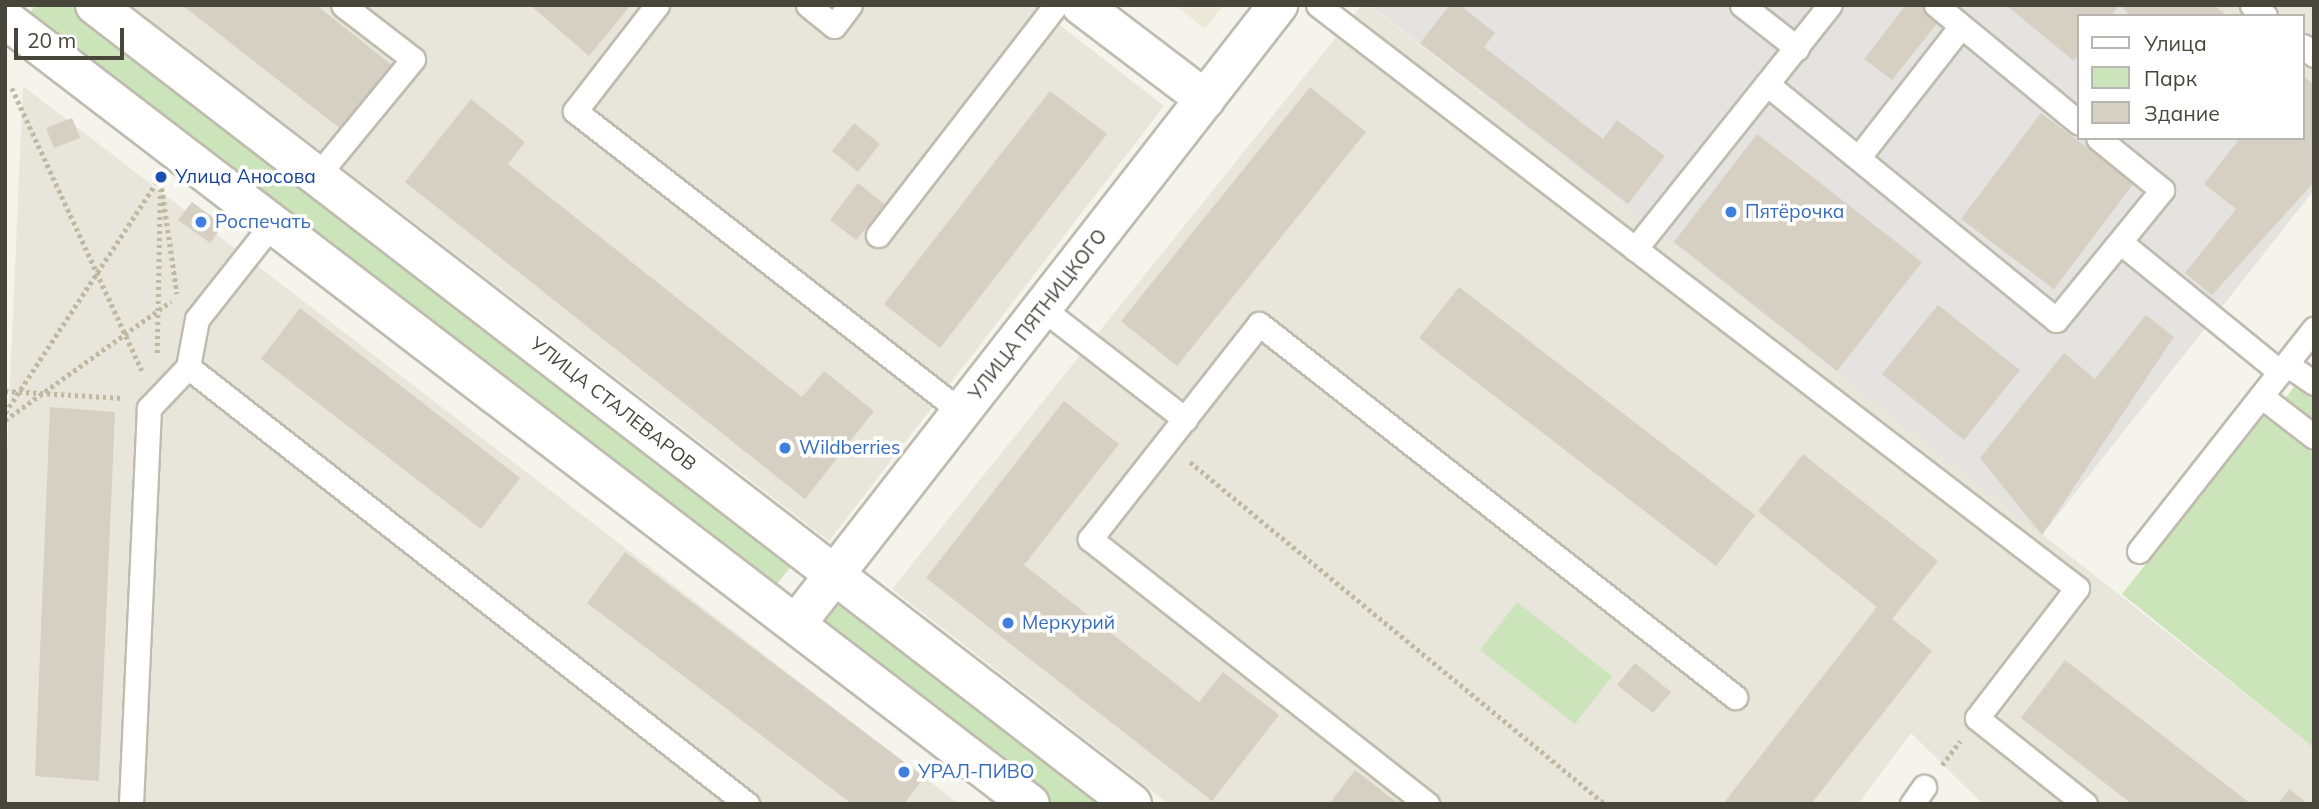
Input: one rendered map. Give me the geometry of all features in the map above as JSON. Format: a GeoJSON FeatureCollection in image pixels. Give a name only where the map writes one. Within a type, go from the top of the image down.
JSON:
{"type":"FeatureCollection","features":[{"type":"Feature","properties":{"kind":"street"},"geometry":{"type":"LineString","coordinates":[[14,5],[5,19],[796,624],[1010,798]]}},
{"type":"Feature","properties":{"kind":"street","name":"УЛИЦА СТАЛЕВАРОВ"},"geometry":{"type":"LineString","coordinates":[[95,5],[1132,804]]}},
{"type":"Feature","properties":{"kind":"street"},"geometry":{"type":"LineString","coordinates":[[1081,5],[1205,99]]}},
{"type":"Feature","properties":{"kind":"street","name":"УЛИЦА ПЯТНИЦКОГО"},"geometry":{"type":"LineString","coordinates":[[796,624],[1278,5]]}},
{"type":"Feature","properties":{"kind":"lane"},"geometry":{"type":"LineString","coordinates":[[317,176],[413,59],[343,5]]}},
{"type":"Feature","properties":{"kind":"lane"},"geometry":{"type":"LineString","coordinates":[[657,5],[575,111],[962,412]]}},
{"type":"Feature","properties":{"kind":"lane"},"geometry":{"type":"LineString","coordinates":[[807,5],[834,26],[850,5]]}},
{"type":"Feature","properties":{"kind":"lane"},"geometry":{"type":"LineString","coordinates":[[878,235],[1056,5]]}},
{"type":"Feature","properties":{"kind":"lane"},"geometry":{"type":"LineString","coordinates":[[1318,5],[2077,588],[1977,718],[2085,804]]}},
{"type":"Feature","properties":{"kind":"lane"},"geometry":{"type":"LineString","coordinates":[[1742,5],[1797,48]]}},
{"type":"Feature","properties":{"kind":"lane"},"geometry":{"type":"LineString","coordinates":[[1635,249],[1830,5]]}},
{"type":"Feature","properties":{"kind":"lane"},"geometry":{"type":"LineString","coordinates":[[1936,5],[2078,122]]}},
{"type":"Feature","properties":{"kind":"lane"},"geometry":{"type":"LineString","coordinates":[[1858,158],[1961,26]]}},
{"type":"Feature","properties":{"kind":"lane"},"geometry":{"type":"LineString","coordinates":[[1767,84],[2056,320],[2162,190],[2100,140]]}},
{"type":"Feature","properties":{"kind":"lane"},"geometry":{"type":"LineString","coordinates":[[131,804],[149,408],[187,367],[198,319],[272,223]]}},
{"type":"Feature","properties":{"kind":"lane"},"geometry":{"type":"LineString","coordinates":[[2120,242],[2283,368],[2314,383]]}},
{"type":"Feature","properties":{"kind":"lane"},"geometry":{"type":"LineString","coordinates":[[1043,309],[1185,419]]}},
{"type":"Feature","properties":{"kind":"lane"},"geometry":{"type":"LineString","coordinates":[[1427,804],[1090,539],[1259,324],[1735,697]]}},
{"type":"Feature","properties":{"kind":"lane"},"geometry":{"type":"LineString","coordinates":[[2140,551],[2314,329]]}},
{"type":"Feature","properties":{"kind":"lane"},"geometry":{"type":"LineString","coordinates":[[187,367],[747,804]]}},
{"type":"Feature","properties":{"kind":"lane"},"geometry":{"type":"LineString","coordinates":[[2261,396],[2314,437]]}},
{"type":"Feature","properties":{"kind":"path"},"geometry":{"type":"LineString","coordinates":[[12,88],[156,400]]}},
{"type":"Feature","properties":{"kind":"path"},"geometry":{"type":"LineString","coordinates":[[5,413],[161,177]]}},
{"type":"Feature","properties":{"kind":"path"},"geometry":{"type":"LineString","coordinates":[[161,177],[179,308]]}},
{"type":"Feature","properties":{"kind":"path"},"geometry":{"type":"LineString","coordinates":[[156,400],[161,177]]}},
{"type":"Feature","properties":{"kind":"path"},"geometry":{"type":"LineString","coordinates":[[5,420],[187,289]]}},
{"type":"Feature","properties":{"kind":"path"},"geometry":{"type":"LineString","coordinates":[[5,391],[156,400]]}},
{"type":"Feature","properties":{"kind":"path"},"geometry":{"type":"LineString","coordinates":[[1166,442],[1605,804]]}},
{"type":"Feature","properties":{"kind":"path"},"geometry":{"type":"LineString","coordinates":[[1918,796],[1977,718]]}},
{"type":"Feature","properties":{"kind":"shaded area"},"geometry":{"type":"Polygon","coordinates":[[[131,5],[1034,5],[1164,106],[829,541],[131,5]]]}},
{"type":"Feature","properties":{"kind":"shaded area"},"geometry":{"type":"Polygon","coordinates":[[[1175,5],[1224,5],[1205,29],[1175,5]]]}},
{"type":"Feature","properties":{"kind":"shaded area"},"geometry":{"type":"Polygon","coordinates":[[[1362,5],[1369,5],[2314,748],[2314,804],[1983,804],[1911,733],[1858,804],[1169,804],[892,589],[1362,5]]]}},
{"type":"Feature","properties":{"kind":"shaded area"},"geometry":{"type":"Polygon","coordinates":[[[1370,5],[2214,5],[2225,14],[2078,14],[2078,140],[2305,140],[2305,77],[2314,84],[2314,190],[2042,535],[1370,5]]]}},
{"type":"Feature","properties":{"kind":"shaded area"},"geometry":{"type":"Polygon","coordinates":[[[2214,5],[2314,5],[2314,84],[2305,77],[2305,14],[2225,14],[2214,5]]]}},
{"type":"Feature","properties":{"kind":"shaded area"},"geometry":{"type":"Polygon","coordinates":[[[23,86],[959,804],[5,804],[5,497],[23,86]]]}},
{"type":"Feature","properties":{"kind":"green space"},"geometry":{"type":"Polygon","coordinates":[[[35,5],[86,5],[794,563],[775,586],[75,49],[30,13],[35,5]]]}},
{"type":"Feature","properties":{"kind":"green space"},"geometry":{"type":"Polygon","coordinates":[[[2298,382],[2314,394],[2314,423],[2283,401],[2298,382]]]}},
{"type":"Feature","properties":{"kind":"green space"},"geometry":{"type":"Polygon","coordinates":[[[2265,415],[2314,454],[2314,748],[2122,594],[2265,415]]]}},
{"type":"Feature","properties":{"kind":"green space"},"geometry":{"type":"Polygon","coordinates":[[[837,596],[1113,804],[1049,804],[825,631],[822,617],[837,596]]]}},
{"type":"Feature","properties":{"kind":"green space"},"geometry":{"type":"Polygon","coordinates":[[[1517,602],[1612,676],[1575,724],[1480,650],[1517,602]]]}},
{"type":"Feature","properties":{"kind":"building"},"geometry":{"type":"Polygon","coordinates":[[[182,5],[316,5],[392,65],[342,130],[182,5]]]}},
{"type":"Feature","properties":{"kind":"building"},"geometry":{"type":"Polygon","coordinates":[[[530,5],[631,5],[589,56],[530,5]]]}},
{"type":"Feature","properties":{"kind":"building"},"geometry":{"type":"Polygon","coordinates":[[[1450,5],[1460,5],[1495,33],[1484,47],[1603,139],[1617,120],[1665,156],[1628,204],[1420,43],[1450,5]]]}},
{"type":"Feature","properties":{"kind":"building"},"geometry":{"type":"Polygon","coordinates":[[[1906,5],[1928,5],[1942,17],[1892,80],[1864,59],[1906,5]]]}},
{"type":"Feature","properties":{"kind":"building"},"geometry":{"type":"Polygon","coordinates":[[[2006,5],[2119,5],[2112,14],[2078,14],[2078,56],[2074,61],[2006,5]]]}},
{"type":"Feature","properties":{"kind":"building"},"geometry":{"type":"Polygon","coordinates":[[[2119,5],[2214,5],[2225,14],[2130,14],[2119,5]]]}},
{"type":"Feature","properties":{"kind":"building"},"geometry":{"type":"Polygon","coordinates":[[[2305,77],[2314,84],[2314,182],[2212,295],[2185,273],[2236,209],[2204,184],[2238,140],[2305,140],[2305,77]]]}},
{"type":"Feature","properties":{"kind":"building"},"geometry":{"type":"Polygon","coordinates":[[[1310,87],[1366,132],[1177,366],[1121,321],[1310,87]]]}},
{"type":"Feature","properties":{"kind":"building"},"geometry":{"type":"Polygon","coordinates":[[[1050,91],[1107,134],[940,348],[884,304],[1050,91]]]}},
{"type":"Feature","properties":{"kind":"building"},"geometry":{"type":"Polygon","coordinates":[[[471,99],[525,142],[508,164],[802,397],[824,371],[874,411],[805,499],[405,182],[471,99]]]}},
{"type":"Feature","properties":{"kind":"building"},"geometry":{"type":"Polygon","coordinates":[[[2041,113],[2134,183],[2054,289],[1961,219],[2041,113]]]}},
{"type":"Feature","properties":{"kind":"building"},"geometry":{"type":"Polygon","coordinates":[[[72,118],[80,138],[54,148],[46,128],[72,118]]]}},
{"type":"Feature","properties":{"kind":"building"},"geometry":{"type":"Polygon","coordinates":[[[854,123],[880,144],[858,172],[832,151],[854,123]]]}},
{"type":"Feature","properties":{"kind":"building"},"geometry":{"type":"Polygon","coordinates":[[[1757,134],[1922,262],[1837,371],[1674,242],[1757,134]]]}},
{"type":"Feature","properties":{"kind":"building"},"geometry":{"type":"Polygon","coordinates":[[[858,183],[885,205],[856,240],[830,220],[858,183]]]}},
{"type":"Feature","properties":{"kind":"building","name":"Роспечать"},"geometry":{"type":"Polygon","coordinates":[[[192,202],[223,225],[210,243],[178,220],[192,202]]]}},
{"type":"Feature","properties":{"kind":"building"},"geometry":{"type":"Polygon","coordinates":[[[1459,287],[1755,515],[1716,566],[1419,338],[1459,287]]]}},
{"type":"Feature","properties":{"kind":"building"},"geometry":{"type":"Polygon","coordinates":[[[1938,305],[2020,370],[1964,440],[1882,374],[1938,305]]]}},
{"type":"Feature","properties":{"kind":"building"},"geometry":{"type":"Polygon","coordinates":[[[300,308],[520,478],[481,529],[261,359],[300,308]]]}},
{"type":"Feature","properties":{"kind":"building"},"geometry":{"type":"Polygon","coordinates":[[[2146,315],[2174,337],[2042,535],[1980,458],[2064,353],[2095,379],[2146,315]]]}},
{"type":"Feature","properties":{"kind":"building"},"geometry":{"type":"Polygon","coordinates":[[[1064,401],[1119,444],[1024,565],[1199,702],[1223,672],[1279,715],[1212,801],[926,578],[1064,401]]]}},
{"type":"Feature","properties":{"kind":"building"},"geometry":{"type":"Polygon","coordinates":[[[50,407],[115,412],[99,781],[35,776],[50,407]]]}},
{"type":"Feature","properties":{"kind":"building"},"geometry":{"type":"Polygon","coordinates":[[[1803,454],[1938,561],[1892,619],[1932,651],[1811,804],[1723,804],[1877,607],[1758,511],[1803,454]]]}},
{"type":"Feature","properties":{"kind":"building"},"geometry":{"type":"Polygon","coordinates":[[[625,552],[924,777],[904,804],[852,804],[587,603],[625,552]]]}},
{"type":"Feature","properties":{"kind":"building"},"geometry":{"type":"Polygon","coordinates":[[[2065,660],[2251,804],[2132,804],[2021,718],[2065,660]]]}},
{"type":"Feature","properties":{"kind":"building"},"geometry":{"type":"Polygon","coordinates":[[[1635,663],[1671,692],[1653,713],[1617,685],[1635,663]]]}},
{"type":"Feature","properties":{"kind":"building"},"geometry":{"type":"Polygon","coordinates":[[[1355,770],[1399,804],[1329,804],[1355,770]]]}},
{"type":"Feature","properties":{"kind":"building"},"geometry":{"type":"Polygon","coordinates":[[[2289,789],[2308,804],[2278,804],[2289,789]]]}},
{"type":"Feature","properties":{"kind":"place","name":"Улица Аносова"},"geometry":{"type":"Point","coordinates":[161,177]}},
{"type":"Feature","properties":{"kind":"place","name":"Пятёрочка"},"geometry":{"type":"Point","coordinates":[1731,212]}},
{"type":"Feature","properties":{"kind":"place","name":"Роспечать"},"geometry":{"type":"Point","coordinates":[201,222]}},
{"type":"Feature","properties":{"kind":"place","name":"Wildberries"},"geometry":{"type":"Point","coordinates":[785,448]}},
{"type":"Feature","properties":{"kind":"place","name":"Меркурий"},"geometry":{"type":"Point","coordinates":[1008,623]}},
{"type":"Feature","properties":{"kind":"place","name":"УРАЛ-ПИВО"},"geometry":{"type":"Point","coordinates":[904,772]}}]}
